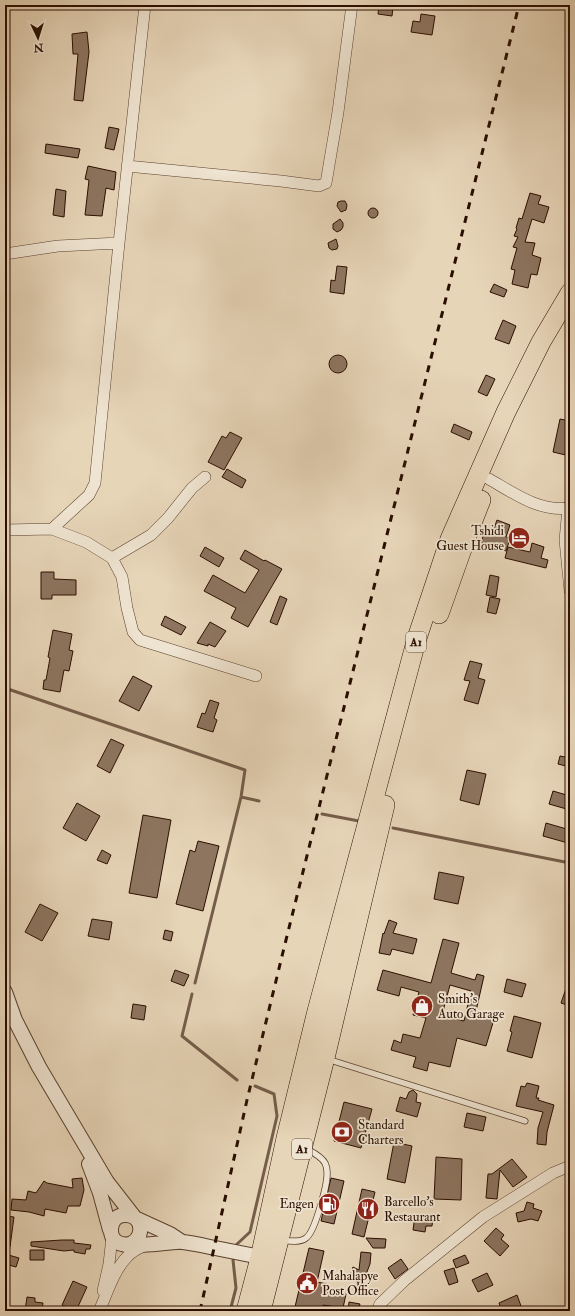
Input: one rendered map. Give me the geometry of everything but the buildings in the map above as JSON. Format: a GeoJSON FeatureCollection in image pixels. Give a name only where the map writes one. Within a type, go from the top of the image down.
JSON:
{"type":"FeatureCollection","features":[{"type":"Feature","properties":{"kind":"highway","name":"A1"},"geometry":{"type":"LineString","coordinates":[[316,1055],[317,1011],[415,646],[450,540],[506,412],[541,342],[570,293]]}},
{"type":"Feature","properties":{"kind":"highway","name":"A1"},"geometry":{"type":"LineString","coordinates":[[261,1311],[268,1259],[294,1143],[316,1055],[428,645],[466,538],[489,479],[552,347],[570,317]]}},
{"type":"Feature","properties":{"kind":"highway","name":"A1"},"geometry":{"type":"LineString","coordinates":[[246,1311],[268,1259],[280,1240],[294,1143]]}},
{"type":"Feature","properties":{"kind":"street"},"geometry":{"type":"LineString","coordinates":[[52,529],[89,496],[95,483],[118,243],[145,5]]}},
{"type":"Feature","properties":{"kind":"street"},"geometry":{"type":"LineString","coordinates":[[127,166],[273,180],[319,186],[326,183],[338,112],[352,5]]}},
{"type":"Feature","properties":{"kind":"street"},"geometry":{"type":"LineString","coordinates":[[5,254],[58,246],[118,243]]}},
{"type":"Feature","properties":{"kind":"street"},"geometry":{"type":"LineString","coordinates":[[112,558],[151,535],[168,518],[192,488],[205,477]]}},
{"type":"Feature","properties":{"kind":"street"},"geometry":{"type":"LineString","coordinates":[[489,479],[530,502],[552,509],[569,508],[567,543],[570,591]]}},
{"type":"Feature","properties":{"kind":"street"},"geometry":{"type":"LineString","coordinates":[[5,530],[52,529],[86,542],[112,558],[122,578],[132,632],[140,640],[256,676]]}},
{"type":"Feature","properties":{"kind":"street"},"geometry":{"type":"LineString","coordinates":[[5,992],[10,1017],[107,1182],[140,1225],[139,1237],[133,1243],[126,1245]]}},
{"type":"Feature","properties":{"kind":"street"},"geometry":{"type":"LineString","coordinates":[[66,1113],[94,1176],[111,1233],[118,1243],[126,1245],[182,1242],[268,1259]]}},
{"type":"Feature","properties":{"kind":"street"},"geometry":{"type":"LineString","coordinates":[[377,1311],[380,1304],[405,1280],[483,1216],[553,1173],[570,1166]]}},
{"type":"Feature","properties":{"kind":"street"},"geometry":{"type":"LineString","coordinates":[[98,1311],[106,1278],[111,1225],[117,1217],[126,1215],[135,1218],[170,1234],[182,1242]]}},
{"type":"Feature","properties":{"kind":"street"},"geometry":{"type":"LineString","coordinates":[[98,1311],[119,1269],[127,1257],[135,1250],[146,1244]]}},
{"type":"Feature","properties":{"kind":"lane"},"geometry":{"type":"LineString","coordinates":[[316,1055],[525,1121]]}},
{"type":"Feature","properties":{"kind":"lane"},"geometry":{"type":"LineString","coordinates":[[280,1240],[296,1241],[306,1238],[313,1228],[326,1184],[327,1172],[324,1162],[317,1154],[294,1143]]}},
{"type":"Feature","properties":{"kind":"waterway"},"geometry":{"type":"LineString","coordinates":[[5,688],[245,770],[241,797],[195,983]]}},
{"type":"Feature","properties":{"kind":"waterway"},"geometry":{"type":"LineString","coordinates":[[241,797],[259,801]]}},
{"type":"Feature","properties":{"kind":"waterway"},"geometry":{"type":"LineString","coordinates":[[322,814],[359,821]]}},
{"type":"Feature","properties":{"kind":"waterway"},"geometry":{"type":"LineString","coordinates":[[393,828],[570,863]]}},
{"type":"Feature","properties":{"kind":"waterway"},"geometry":{"type":"LineString","coordinates":[[192,994],[182,1036],[237,1080]]}},
{"type":"Feature","properties":{"kind":"waterway"},"geometry":{"type":"LineString","coordinates":[[236,1245],[250,1232],[277,1116],[274,1094],[255,1086]]}},
{"type":"Feature","properties":{"kind":"waterway"},"geometry":{"type":"LineString","coordinates":[[230,1311],[236,1288],[233,1260]]}},
{"type":"Feature","properties":{"kind":"railway"},"geometry":{"type":"LineString","coordinates":[[200,1311],[247,1100],[283,952],[519,5]]}},
{"type":"Feature","properties":{"kind":"place","name":"Tshidi Guest House"},"geometry":{"type":"Point","coordinates":[519,538]}},
{"type":"Feature","properties":{"kind":"place","name":"Smith's Auto Garage"},"geometry":{"type":"Point","coordinates":[422,1006]}},
{"type":"Feature","properties":{"kind":"place","name":"Standard Charters"},"geometry":{"type":"Point","coordinates":[342,1132]}},
{"type":"Feature","properties":{"kind":"place","name":"Engen"},"geometry":{"type":"Point","coordinates":[329,1204]}},
{"type":"Feature","properties":{"kind":"place","name":"Barcello's Restaurant"},"geometry":{"type":"Point","coordinates":[368,1209]}},
{"type":"Feature","properties":{"kind":"place","name":"Mahalapye Post Office"},"geometry":{"type":"Point","coordinates":[307,1283]}}]}
